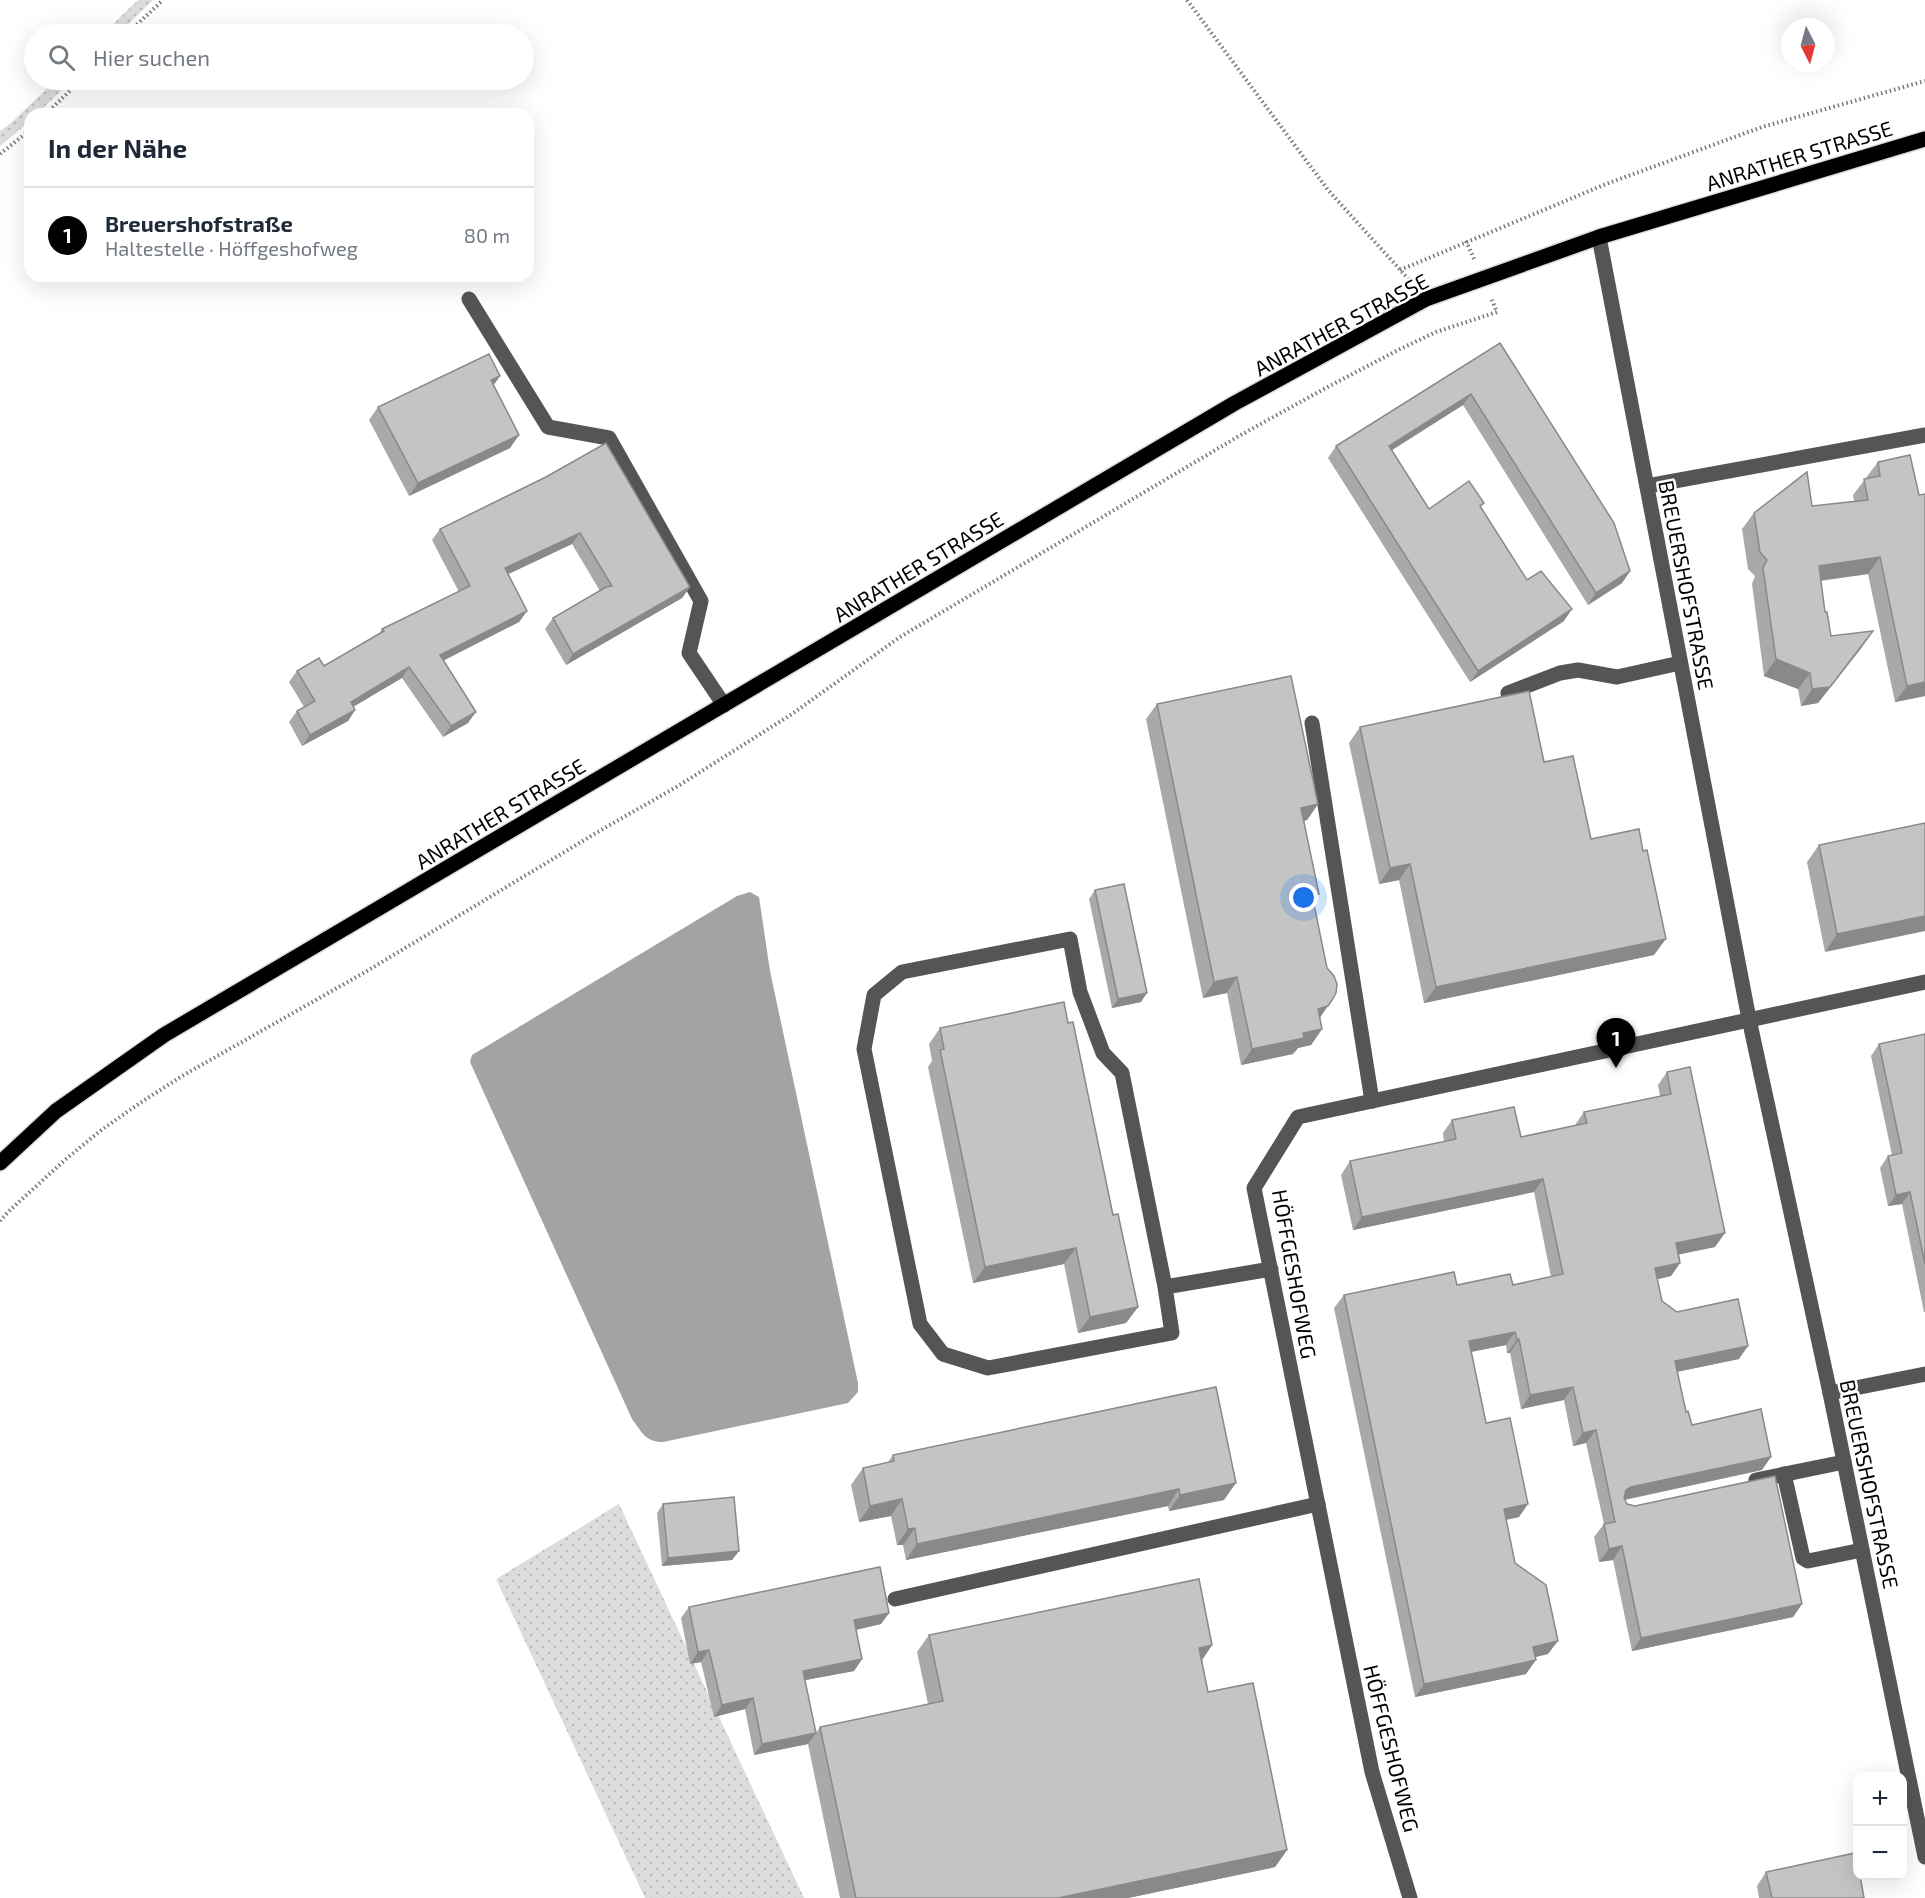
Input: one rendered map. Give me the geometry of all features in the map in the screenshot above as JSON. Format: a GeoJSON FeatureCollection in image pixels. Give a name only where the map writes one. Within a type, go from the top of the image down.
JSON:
{"type":"FeatureCollection","features":[{"type":"Feature","properties":{"kind":"main road","name":"ANRATHER STRASSE"},"geometry":{"type":"LineString","coordinates":[[0,1163],[56,1111],[164,1035],[1235,403],[1426,299],[1599,237],[1925,139]]}},
{"type":"Feature","properties":{"kind":"street","name":"BREUERSHOFSTRASSE"},"geometry":{"type":"LineString","coordinates":[[1599,237],[1749,1019],[1830,1393],[1925,1857]]}},
{"type":"Feature","properties":{"kind":"street"},"geometry":{"type":"LineString","coordinates":[[469,299],[548,428],[609,438],[701,601],[689,653],[724,705]]}},
{"type":"Feature","properties":{"kind":"street"},"geometry":{"type":"LineString","coordinates":[[1647,486],[1925,435]]}},
{"type":"Feature","properties":{"kind":"street"},"geometry":{"type":"LineString","coordinates":[[1508,693],[1560,673],[1578,670],[1617,677],[1680,663]]}},
{"type":"Feature","properties":{"kind":"street"},"geometry":{"type":"LineString","coordinates":[[1312,723],[1372,1101]]}},
{"type":"Feature","properties":{"kind":"street"},"geometry":{"type":"LineString","coordinates":[[1070,939],[1080,992],[1103,1053],[1122,1073],[1165,1287],[1172,1333],[988,1368],[943,1354],[920,1324],[864,1049],[874,995],[902,972],[1070,939]]}},
{"type":"Feature","properties":{"kind":"street","name":"HÖFFGESHOFWEG"},"geometry":{"type":"LineString","coordinates":[[1410,1898],[1372,1772],[1254,1188],[1298,1117],[1925,982]]}},
{"type":"Feature","properties":{"kind":"street"},"geometry":{"type":"LineString","coordinates":[[1165,1287],[1271,1269]]}},
{"type":"Feature","properties":{"kind":"street"},"geometry":{"type":"LineString","coordinates":[[1830,1393],[1925,1374]]}},
{"type":"Feature","properties":{"kind":"street"},"geometry":{"type":"LineString","coordinates":[[1738,1485],[1844,1462]]}},
{"type":"Feature","properties":{"kind":"street"},"geometry":{"type":"LineString","coordinates":[[1784,1474],[1803,1558],[1809,1561],[1862,1550]]}},
{"type":"Feature","properties":{"kind":"street"},"geometry":{"type":"LineString","coordinates":[[895,1599],[1318,1504]]}},
{"type":"Feature","properties":{"kind":"path"},"geometry":{"type":"LineString","coordinates":[[138,24],[163,0]]}},
{"type":"Feature","properties":{"kind":"path"},"geometry":{"type":"LineString","coordinates":[[1187,0],[1328,190],[1426,299]]}},
{"type":"Feature","properties":{"kind":"path"},"geometry":{"type":"LineString","coordinates":[[1400,270],[1606,184],[1762,127],[1925,81]]}},
{"type":"Feature","properties":{"kind":"path"},"geometry":{"type":"LineString","coordinates":[[52,108],[71,90]]}},
{"type":"Feature","properties":{"kind":"path"},"geometry":{"type":"LineString","coordinates":[[0,154],[24,135]]}},
{"type":"Feature","properties":{"kind":"path"},"geometry":{"type":"LineString","coordinates":[[0,1221],[66,1159],[100,1131],[140,1103],[182,1076],[376,965],[678,786],[792,714],[900,637],[1239,436],[1322,390],[1436,332],[1497,312]]}},
{"type":"Feature","properties":{"kind":"shaded area"},"geometry":{"type":"Polygon","coordinates":[[[138,0],[153,0],[128,24],[113,24],[138,0]]]}},
{"type":"Feature","properties":{"kind":"shaded area"},"geometry":{"type":"Polygon","coordinates":[[[46,90],[62,90],[43,108],[27,108],[46,90]]]}},
{"type":"Feature","properties":{"kind":"shaded area"},"geometry":{"type":"Polygon","coordinates":[[[24,111],[24,126],[0,146],[0,131],[24,111]]]}},
{"type":"Feature","properties":{"kind":"shaded area"},"geometry":{"type":"Polygon","coordinates":[[[750,892],[759,897],[770,971],[858,1383],[858,1392],[848,1403],[657,1442],[644,1435],[632,1419],[470,1062],[472,1055],[737,896],[750,892]]]}},
{"type":"Feature","properties":{"kind":"shaded area"},"geometry":{"type":"Polygon","coordinates":[[[619,1504],[804,1898],[645,1898],[496,1579],[619,1504]]]}},
{"type":"Feature","properties":{"kind":"building"},"geometry":{"type":"Polygon","coordinates":[[[1500,343],[1614,523],[1630,571],[1596,593],[1471,394],[1389,446],[1429,509],[1469,481],[1484,503],[1480,506],[1527,580],[1541,571],[1572,609],[1478,671],[1336,446],[1500,343]]]}},
{"type":"Feature","properties":{"kind":"building"},"geometry":{"type":"Polygon","coordinates":[[[489,354],[500,376],[491,380],[519,435],[418,483],[378,407],[489,354]]]}},
{"type":"Feature","properties":{"kind":"building"},"geometry":{"type":"Polygon","coordinates":[[[606,443],[690,587],[573,654],[553,618],[606,587],[612,586],[580,533],[505,568],[527,611],[440,655],[476,712],[451,726],[409,667],[351,702],[355,710],[310,735],[297,711],[315,701],[297,671],[319,658],[324,666],[384,631],[382,629],[470,586],[440,529],[546,477],[606,443]]]}},
{"type":"Feature","properties":{"kind":"building"},"geometry":{"type":"Polygon","coordinates":[[[1910,455],[1919,495],[1925,494],[1925,682],[1907,686],[1880,557],[1819,566],[1825,612],[1827,612],[1831,636],[1873,631],[1830,687],[1812,689],[1810,673],[1776,659],[1763,568],[1767,560],[1760,552],[1754,513],[1807,472],[1812,506],[1868,500],[1864,479],[1880,476],[1878,462],[1910,455]]]}},
{"type":"Feature","properties":{"kind":"building"},"geometry":{"type":"Polygon","coordinates":[[[1291,676],[1318,804],[1301,808],[1319,894],[1312,895],[1327,968],[1337,984],[1336,993],[1328,1006],[1318,1009],[1322,1029],[1303,1033],[1304,1038],[1252,1049],[1237,977],[1214,982],[1157,704],[1291,676]]]}},
{"type":"Feature","properties":{"kind":"building"},"geometry":{"type":"Polygon","coordinates":[[[1529,691],[1544,762],[1573,756],[1591,839],[1639,829],[1643,851],[1647,850],[1666,939],[1436,987],[1410,864],[1390,868],[1360,727],[1529,691]]]}},
{"type":"Feature","properties":{"kind":"building"},"geometry":{"type":"Polygon","coordinates":[[[1925,823],[1925,916],[1837,934],[1819,845],[1925,823]]]}},
{"type":"Feature","properties":{"kind":"building"},"geometry":{"type":"Polygon","coordinates":[[[1124,884],[1147,993],[1118,999],[1095,890],[1124,884]]]}},
{"type":"Feature","properties":{"kind":"building"},"geometry":{"type":"Polygon","coordinates":[[[1064,1002],[1068,1023],[1073,1022],[1113,1215],[1118,1214],[1138,1307],[1090,1317],[1076,1248],[985,1267],[940,1050],[944,1049],[940,1028],[1064,1002]]]}},
{"type":"Feature","properties":{"kind":"building"},"geometry":{"type":"Polygon","coordinates":[[[1925,1034],[1925,1264],[1910,1192],[1896,1195],[1888,1156],[1902,1153],[1879,1044],[1925,1034]]]}},
{"type":"Feature","properties":{"kind":"building"},"geometry":{"type":"Polygon","coordinates":[[[1690,1067],[1725,1233],[1676,1243],[1680,1263],[1655,1268],[1662,1301],[1677,1312],[1738,1299],[1748,1346],[1675,1361],[1686,1412],[1688,1411],[1692,1425],[1761,1409],[1771,1457],[1631,1487],[1626,1490],[1624,1498],[1627,1504],[1635,1506],[1775,1476],[1802,1604],[1641,1638],[1622,1546],[1609,1549],[1604,1524],[1615,1522],[1596,1430],[1583,1433],[1573,1387],[1530,1395],[1519,1339],[1517,1340],[1515,1332],[1469,1341],[1486,1423],[1510,1418],[1528,1504],[1504,1509],[1515,1563],[1546,1585],[1558,1641],[1533,1647],[1536,1660],[1424,1684],[1344,1295],[1454,1272],[1457,1285],[1510,1274],[1513,1285],[1563,1274],[1543,1179],[1362,1217],[1350,1161],[1456,1139],[1452,1120],[1514,1107],[1521,1137],[1587,1123],[1584,1112],[1671,1094],[1667,1072],[1690,1067]]]}},
{"type":"Feature","properties":{"kind":"building"},"geometry":{"type":"Polygon","coordinates":[[[1216,1387],[1236,1483],[1180,1495],[1179,1489],[917,1544],[915,1528],[908,1529],[902,1499],[870,1506],[863,1468],[894,1461],[893,1455],[1216,1387]]]}},
{"type":"Feature","properties":{"kind":"building"},"geometry":{"type":"Polygon","coordinates":[[[734,1497],[739,1551],[668,1558],[663,1504],[734,1497]]]}},
{"type":"Feature","properties":{"kind":"building"},"geometry":{"type":"Polygon","coordinates":[[[880,1567],[889,1613],[854,1620],[862,1659],[803,1671],[816,1733],[762,1744],[753,1698],[722,1705],[709,1650],[698,1652],[689,1607],[880,1567]]]}},
{"type":"Feature","properties":{"kind":"building"},"geometry":{"type":"Polygon","coordinates":[[[1199,1579],[1212,1645],[1199,1648],[1208,1692],[1253,1683],[1287,1850],[1058,1898],[856,1898],[820,1727],[943,1701],[929,1635],[1199,1579]]]}},
{"type":"Feature","properties":{"kind":"building"},"geometry":{"type":"Polygon","coordinates":[[[1853,1853],[1853,1880],[1861,1880],[1864,1898],[1772,1898],[1766,1872],[1853,1853]]]}},
{"type":"Feature","properties":{"kind":"place","name":"Breuershofstraße"},"geometry":{"type":"Point","coordinates":[1616,1068]}}]}
